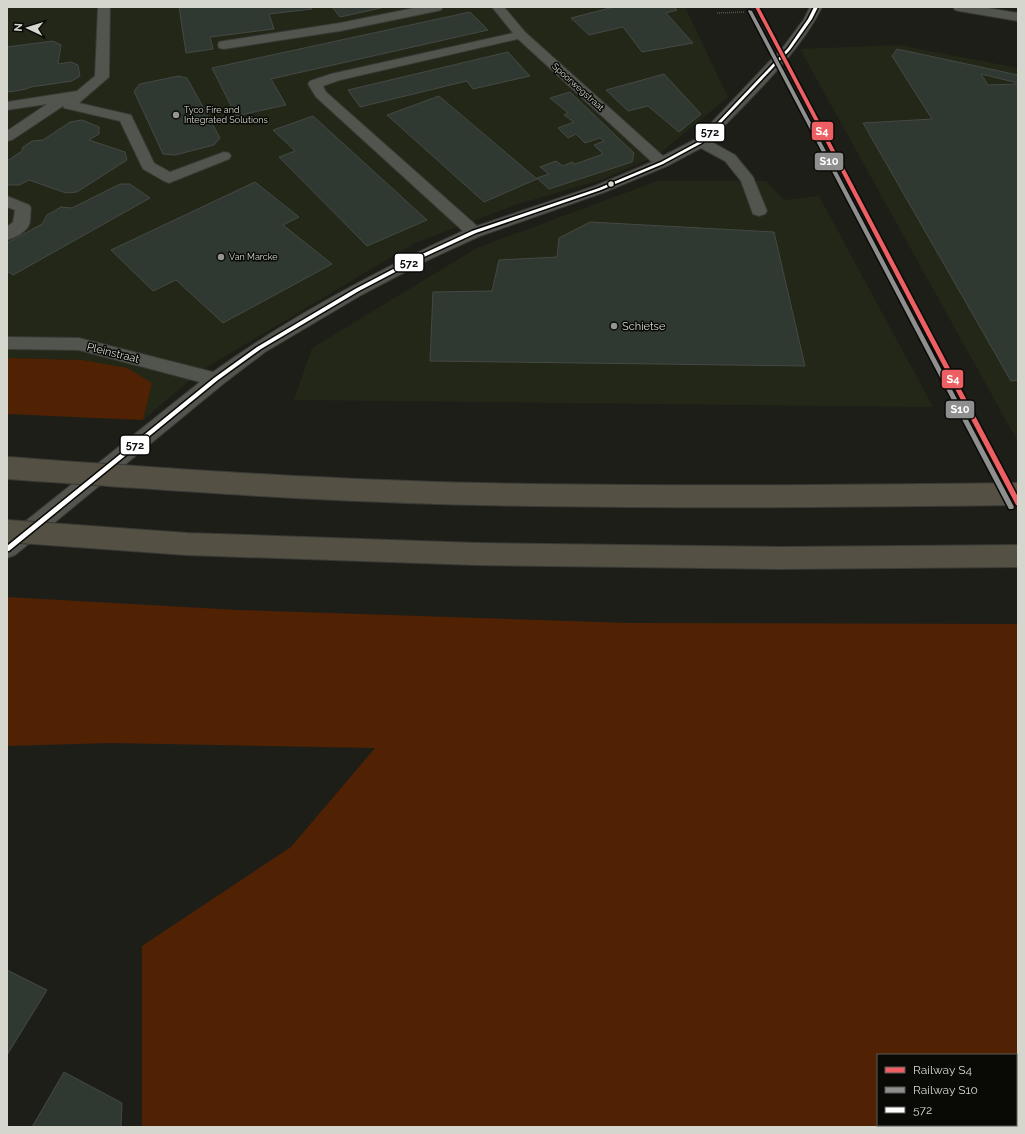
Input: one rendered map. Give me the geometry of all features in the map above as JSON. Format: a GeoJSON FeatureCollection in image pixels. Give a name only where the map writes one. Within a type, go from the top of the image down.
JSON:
{"type":"FeatureCollection","features":[{"type":"Feature","properties":{"kind":"highway"},"geometry":{"type":"LineString","coordinates":[[7,468],[213,483],[476,494],[758,497],[1018,494]]}},
{"type":"Feature","properties":{"kind":"highway"},"geometry":{"type":"LineString","coordinates":[[7,531],[187,544],[478,554],[780,558],[1018,556]]}},
{"type":"Feature","properties":{"kind":"street"},"geometry":{"type":"LineString","coordinates":[[7,137],[102,77],[104,7]]}},
{"type":"Feature","properties":{"kind":"street"},"geometry":{"type":"LineString","coordinates":[[224,45],[340,27],[394,11],[437,7]]}},
{"type":"Feature","properties":{"kind":"street","name":"Spoorwegstraat"},"geometry":{"type":"LineString","coordinates":[[498,7],[521,35],[662,163]]}},
{"type":"Feature","properties":{"kind":"street"},"geometry":{"type":"LineString","coordinates":[[7,549],[216,379],[259,348],[357,290],[422,256],[474,232],[600,189],[662,163],[701,142],[789,49],[810,19],[816,7]]}},
{"type":"Feature","properties":{"kind":"street"},"geometry":{"type":"LineString","coordinates":[[958,7],[1018,17]]}},
{"type":"Feature","properties":{"kind":"street"},"geometry":{"type":"LineString","coordinates":[[474,232],[321,94],[315,84],[336,77],[521,35]]}},
{"type":"Feature","properties":{"kind":"street"},"geometry":{"type":"LineString","coordinates":[[7,106],[74,96]]}},
{"type":"Feature","properties":{"kind":"street"},"geometry":{"type":"LineString","coordinates":[[74,96],[69,105],[126,118],[148,166],[169,178],[224,156]]}},
{"type":"Feature","properties":{"kind":"street"},"geometry":{"type":"LineString","coordinates":[[701,142],[730,158],[748,180],[759,211]]}},
{"type":"Feature","properties":{"kind":"street"},"geometry":{"type":"LineString","coordinates":[[7,201],[23,208],[21,224],[7,235]]}},
{"type":"Feature","properties":{"kind":"street","name":"Pleinstraat"},"geometry":{"type":"LineString","coordinates":[[7,343],[79,344],[216,379]]}},
{"type":"Feature","properties":{"kind":"path"},"geometry":{"type":"LineString","coordinates":[[717,14],[745,12]]}},
{"type":"Feature","properties":{"kind":"shaded area"},"geometry":{"type":"Polygon","coordinates":[[[7,7],[685,7],[728,97],[659,154],[604,179],[515,205],[415,243],[202,370],[143,420],[152,383],[82,360],[7,358],[7,7]]]}},
{"type":"Feature","properties":{"kind":"shaded area"},"geometry":{"type":"Polygon","coordinates":[[[899,45],[1018,68],[1017,440],[800,49],[899,45]]]}},
{"type":"Feature","properties":{"kind":"shaded area"},"geometry":{"type":"Polygon","coordinates":[[[657,181],[766,181],[784,200],[819,196],[933,407],[294,400],[312,348],[477,248],[657,181]]]}},
{"type":"Feature","properties":{"kind":"shaded area"},"geometry":{"type":"Polygon","coordinates":[[[7,358],[82,360],[127,368],[152,383],[143,420],[7,414],[7,358]]]}},
{"type":"Feature","properties":{"kind":"shaded area"},"geometry":{"type":"Polygon","coordinates":[[[7,597],[238,610],[628,623],[1018,624],[1018,1098],[1017,1054],[877,1054],[877,1126],[937,1127],[142,1127],[142,946],[291,847],[375,748],[110,743],[7,746],[7,597]]]}},
{"type":"Feature","properties":{"kind":"building"},"geometry":{"type":"Polygon","coordinates":[[[179,7],[311,7],[312,9],[269,14],[274,29],[210,37],[213,49],[186,53],[179,7]]]}},
{"type":"Feature","properties":{"kind":"building"},"geometry":{"type":"Polygon","coordinates":[[[332,7],[380,7],[381,8],[340,17],[332,7]]]}},
{"type":"Feature","properties":{"kind":"building"},"geometry":{"type":"Polygon","coordinates":[[[614,7],[674,7],[677,10],[666,13],[693,43],[642,52],[623,27],[589,35],[571,18],[614,7]]]}},
{"type":"Feature","properties":{"kind":"building"},"geometry":{"type":"Polygon","coordinates":[[[470,12],[488,30],[271,79],[286,105],[236,116],[212,68],[470,12]]]}},
{"type":"Feature","properties":{"kind":"building"},"geometry":{"type":"Polygon","coordinates":[[[53,41],[61,45],[58,64],[71,62],[78,65],[80,76],[72,81],[31,87],[10,92],[7,91],[7,47],[53,41]]]}},
{"type":"Feature","properties":{"kind":"building"},"geometry":{"type":"Polygon","coordinates":[[[897,49],[1018,75],[1018,83],[981,74],[988,85],[1018,84],[1018,380],[1011,381],[863,123],[932,119],[892,56],[897,49]]]}},
{"type":"Feature","properties":{"kind":"building"},"geometry":{"type":"Polygon","coordinates":[[[508,52],[530,76],[473,89],[467,81],[360,107],[348,90],[508,52]]]}},
{"type":"Feature","properties":{"kind":"building"},"geometry":{"type":"Polygon","coordinates":[[[664,74],[701,114],[679,132],[648,106],[628,111],[606,90],[664,74]]]}},
{"type":"Feature","properties":{"kind":"building","name":"Tyco Fire and Integrated Solutions"},"geometry":{"type":"Polygon","coordinates":[[[178,76],[187,78],[220,138],[214,145],[175,155],[163,154],[134,91],[140,84],[178,76]]]}},
{"type":"Feature","properties":{"kind":"building"},"geometry":{"type":"Polygon","coordinates":[[[570,92],[634,153],[632,162],[549,189],[537,178],[549,174],[540,167],[556,161],[563,166],[572,162],[575,164],[603,154],[594,145],[604,141],[600,138],[585,143],[576,134],[568,138],[558,128],[574,122],[564,115],[568,113],[550,98],[570,92]]]}},
{"type":"Feature","properties":{"kind":"building"},"geometry":{"type":"Polygon","coordinates":[[[439,96],[537,179],[484,202],[387,115],[439,96]]]}},
{"type":"Feature","properties":{"kind":"building"},"geometry":{"type":"Polygon","coordinates":[[[313,116],[427,220],[367,246],[279,157],[295,151],[273,130],[313,116]]]}},
{"type":"Feature","properties":{"kind":"building"},"geometry":{"type":"Polygon","coordinates":[[[82,120],[99,127],[99,134],[89,140],[125,152],[127,160],[77,192],[66,193],[29,180],[19,185],[7,185],[7,161],[22,151],[23,147],[32,141],[43,140],[70,122],[82,120]]]}},
{"type":"Feature","properties":{"kind":"building","name":"Van Marcke"},"geometry":{"type":"Polygon","coordinates":[[[255,182],[299,217],[283,225],[332,264],[223,323],[176,280],[153,291],[111,250],[255,182]]]}},
{"type":"Feature","properties":{"kind":"building"},"geometry":{"type":"Polygon","coordinates":[[[120,184],[130,184],[150,198],[13,275],[7,271],[7,243],[42,224],[47,215],[61,207],[72,208],[120,184]]]}},
{"type":"Feature","properties":{"kind":"building","name":"Schietse"},"geometry":{"type":"Polygon","coordinates":[[[590,222],[774,232],[805,366],[430,361],[433,292],[492,291],[499,260],[557,257],[559,238],[590,222]]]}},
{"type":"Feature","properties":{"kind":"building"},"geometry":{"type":"Polygon","coordinates":[[[7,970],[47,990],[7,1055],[7,970]]]}},
{"type":"Feature","properties":{"kind":"building"},"geometry":{"type":"Polygon","coordinates":[[[64,1072],[122,1103],[121,1127],[32,1127],[64,1072]]]}},
{"type":"Feature","properties":{"kind":"rail line","name":"S4"},"geometry":{"type":"LineString","coordinates":[[757,7],[1018,503]]}},
{"type":"Feature","properties":{"kind":"rail line","name":"S10"},"geometry":{"type":"LineString","coordinates":[[750,11],[1011,507]]}},
{"type":"Feature","properties":{"kind":"transit line","name":"572"},"geometry":{"type":"LineString","coordinates":[[7,549],[216,379],[259,348],[357,290],[422,256],[474,232],[600,189],[662,163],[701,142],[789,49],[810,19],[816,7]]}},
{"type":"Feature","properties":{"kind":"place","name":"Tyco Fire and Integrated Solutions"},"geometry":{"type":"Point","coordinates":[176,115]}},
{"type":"Feature","properties":{"kind":"place","name":"Van Marcke"},"geometry":{"type":"Point","coordinates":[221,257]}},
{"type":"Feature","properties":{"kind":"place","name":"Schietse"},"geometry":{"type":"Point","coordinates":[614,326]}}]}
